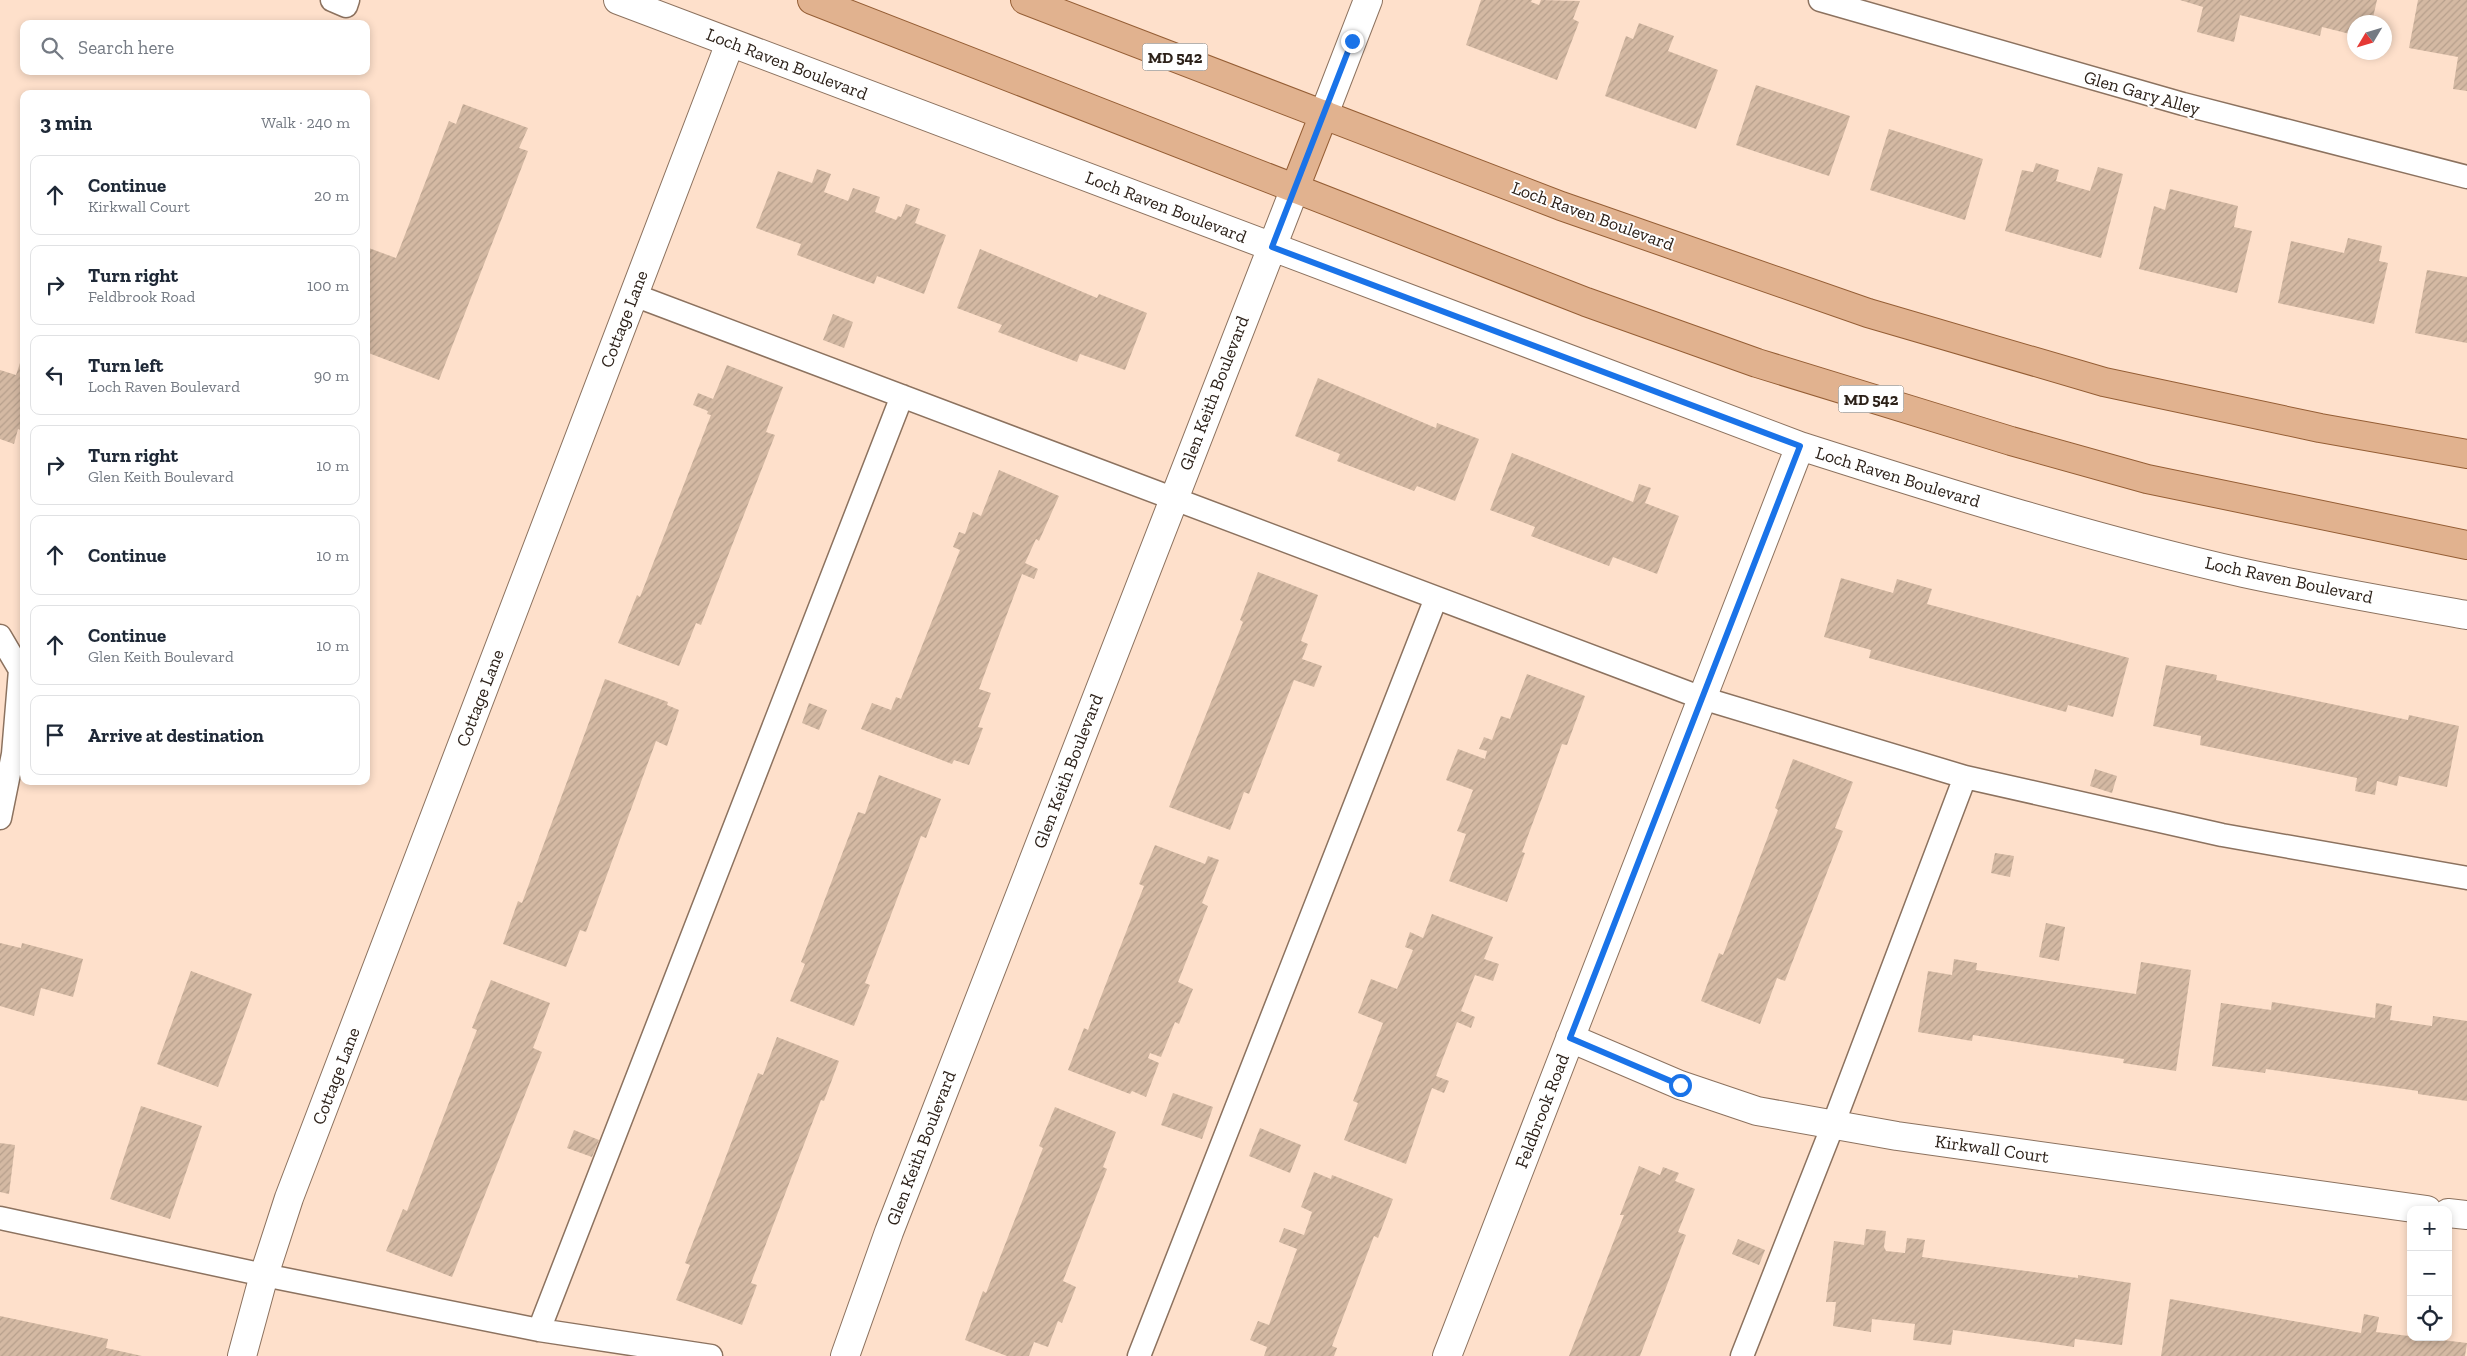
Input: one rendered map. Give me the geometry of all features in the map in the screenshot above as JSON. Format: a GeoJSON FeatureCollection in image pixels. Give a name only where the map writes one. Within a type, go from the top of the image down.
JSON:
{"type":"FeatureCollection","features":[{"type":"Feature","properties":{"kind":"main road","name":"MD 542"},"geometry":{"type":"LineString","coordinates":[[812,0],[1586,302],[1757,363],[1888,405],[2147,479],[2467,546]]}},
{"type":"Feature","properties":{"kind":"main road","name":"Loch Raven Boulevard"},"geometry":{"type":"LineString","coordinates":[[1025,0],[1561,206],[1868,313],[2104,382],[2320,428],[2467,454]]}},
{"type":"Feature","properties":{"kind":"main road"},"geometry":{"type":"LineString","coordinates":[[1295,188],[1324,114]]}},
{"type":"Feature","properties":{"kind":"street","name":"Loch Raven Boulevard"},"geometry":{"type":"LineString","coordinates":[[618,0],[1800,446],[1944,493],[2110,539],[2244,573],[2467,615]]}},
{"type":"Feature","properties":{"kind":"street"},"geometry":{"type":"LineString","coordinates":[[1324,114],[1368,0]]}},
{"type":"Feature","properties":{"kind":"street","name":"Cottage Lane"},"geometry":{"type":"LineString","coordinates":[[242,1356],[264,1275],[293,1188],[730,43]]}},
{"type":"Feature","properties":{"kind":"street","name":"Glen Keith Boulevard"},"geometry":{"type":"LineString","coordinates":[[846,1356],[889,1232],[1295,188]]}},
{"type":"Feature","properties":{"kind":"street","name":"Feldbrook Road"},"geometry":{"type":"LineString","coordinates":[[1447,1356],[1800,446]]}},
{"type":"Feature","properties":{"kind":"street","name":"Kirkwall Court"},"geometry":{"type":"LineString","coordinates":[[1570,1038],[1680,1085],[1757,1111],[1897,1136],[2407,1207]]}},
{"type":"Feature","properties":{"kind":"street"},"geometry":{"type":"LineString","coordinates":[[2452,1213],[2467,1215]]}},
{"type":"Feature","properties":{"kind":"lane"},"geometry":{"type":"LineString","coordinates":[[332,0],[346,6],[348,0]]}},
{"type":"Feature","properties":{"kind":"lane","name":"Glen Gary Alley"},"geometry":{"type":"LineString","coordinates":[[1820,0],[2183,104],[2467,176]]}},
{"type":"Feature","properties":{"kind":"lane"},"geometry":{"type":"LineString","coordinates":[[634,295],[1702,698],[1965,777],[2222,835],[2467,878]]}},
{"type":"Feature","properties":{"kind":"lane"},"geometry":{"type":"LineString","coordinates":[[539,1330],[902,396]]}},
{"type":"Feature","properties":{"kind":"lane"},"geometry":{"type":"LineString","coordinates":[[1139,1356],[1436,598]]}},
{"type":"Feature","properties":{"kind":"lane"},"geometry":{"type":"LineString","coordinates":[[0,636],[20,668]]}},
{"type":"Feature","properties":{"kind":"lane"},"geometry":{"type":"LineString","coordinates":[[0,818],[13,754],[20,689]]}},
{"type":"Feature","properties":{"kind":"lane"},"geometry":{"type":"LineString","coordinates":[[1742,1356],[1833,1125],[1965,777]]}},
{"type":"Feature","properties":{"kind":"lane"},"geometry":{"type":"LineString","coordinates":[[0,1218],[264,1275],[539,1330],[711,1356]]}},
{"type":"Feature","properties":{"kind":"building"},"geometry":{"type":"Polygon","coordinates":[[[1481,0],[1532,0],[1531,2],[1539,5],[1541,0],[1580,1],[1573,19],[1579,22],[1557,80],[1466,45],[1481,0]]]}},
{"type":"Feature","properties":{"kind":"building"},"geometry":{"type":"Polygon","coordinates":[[[2180,0],[2377,0],[2374,15],[2347,15],[2347,33],[2322,27],[2320,36],[2240,15],[2234,42],[2197,32],[2203,7],[2180,0]]]}},
{"type":"Feature","properties":{"kind":"building"},"geometry":{"type":"Polygon","coordinates":[[[2418,0],[2467,0],[2467,91],[2453,89],[2458,57],[2409,48],[2418,0]]]}},
{"type":"Feature","properties":{"kind":"building"},"geometry":{"type":"Polygon","coordinates":[[[1639,23],[1674,36],[1668,51],[1718,70],[1696,129],[1605,96],[1626,36],[1633,39],[1639,23]]]}},
{"type":"Feature","properties":{"kind":"building"},"geometry":{"type":"Polygon","coordinates":[[[1756,85],[1850,116],[1829,176],[1736,145],[1756,85]]]}},
{"type":"Feature","properties":{"kind":"building"},"geometry":{"type":"Polygon","coordinates":[[[463,104],[528,128],[519,148],[528,151],[439,380],[370,354],[370,248],[396,258],[449,121],[456,124],[463,104]]]}},
{"type":"Feature","properties":{"kind":"building"},"geometry":{"type":"Polygon","coordinates":[[[1889,129],[1983,159],[1965,220],[1870,190],[1889,129]]]}},
{"type":"Feature","properties":{"kind":"building"},"geometry":{"type":"Polygon","coordinates":[[[2036,163],[2059,170],[2056,181],[2090,191],[2098,167],[2123,174],[2101,258],[2005,231],[2022,170],[2033,172],[2036,163]]]}},
{"type":"Feature","properties":{"kind":"building"},"geometry":{"type":"Polygon","coordinates":[[[817,169],[831,174],[824,192],[848,201],[853,188],[880,197],[875,212],[896,220],[898,216],[901,217],[906,204],[920,209],[915,223],[946,235],[924,294],[877,276],[874,284],[797,255],[801,244],[756,228],[778,171],[812,183],[817,169]]]}},
{"type":"Feature","properties":{"kind":"building"},"geometry":{"type":"Polygon","coordinates":[[[2170,189],[2238,206],[2234,227],[2252,231],[2237,293],[2139,269],[2154,206],[2165,210],[2170,189]]]}},
{"type":"Feature","properties":{"kind":"building"},"geometry":{"type":"Polygon","coordinates":[[[2348,238],[2382,246],[2379,261],[2388,263],[2374,324],[2278,303],[2291,241],[2344,253],[2348,238]]]}},
{"type":"Feature","properties":{"kind":"building"},"geometry":{"type":"Polygon","coordinates":[[[980,249],[1097,298],[1099,294],[1147,313],[1125,370],[1080,354],[1077,362],[998,332],[1002,325],[957,308],[980,249]]]}},
{"type":"Feature","properties":{"kind":"building"},"geometry":{"type":"Polygon","coordinates":[[[2427,270],[2467,277],[2467,343],[2415,333],[2427,270]]]}},
{"type":"Feature","properties":{"kind":"building"},"geometry":{"type":"Polygon","coordinates":[[[833,314],[853,322],[844,348],[823,340],[833,314]]]}},
{"type":"Feature","properties":{"kind":"building"},"geometry":{"type":"Polygon","coordinates":[[[20,363],[20,430],[18,429],[14,444],[0,439],[0,370],[16,375],[20,363]]]}},
{"type":"Feature","properties":{"kind":"building"},"geometry":{"type":"Polygon","coordinates":[[[727,365],[783,387],[766,432],[775,435],[701,625],[696,623],[679,666],[618,643],[637,595],[640,597],[711,415],[707,414],[708,411],[693,405],[698,393],[713,399],[727,365]]]}},
{"type":"Feature","properties":{"kind":"building"},"geometry":{"type":"Polygon","coordinates":[[[1318,378],[1436,428],[1437,423],[1479,439],[1455,501],[1417,486],[1414,491],[1337,461],[1340,454],[1295,436],[1318,378]]]}},
{"type":"Feature","properties":{"kind":"building"},"geometry":{"type":"Polygon","coordinates":[[[1512,453],[1633,502],[1639,484],[1651,488],[1645,503],[1679,516],[1657,574],[1613,557],[1609,566],[1531,536],[1535,527],[1490,510],[1512,453]]]}},
{"type":"Feature","properties":{"kind":"building"},"geometry":{"type":"Polygon","coordinates":[[[999,470],[1059,496],[1039,541],[1036,539],[1025,563],[1038,569],[1034,579],[1022,574],[979,689],[991,693],[978,727],[983,728],[969,765],[954,760],[952,764],[861,729],[872,703],[891,710],[896,697],[901,699],[960,550],[953,547],[959,532],[965,534],[973,512],[981,516],[999,470]]]}},
{"type":"Feature","properties":{"kind":"building"},"geometry":{"type":"Polygon","coordinates":[[[1258,572],[1318,595],[1301,641],[1308,644],[1302,659],[1322,666],[1314,687],[1294,680],[1249,794],[1244,792],[1230,830],[1169,807],[1243,622],[1240,620],[1258,572]]]}},
{"type":"Feature","properties":{"kind":"building"},"geometry":{"type":"Polygon","coordinates":[[[1841,578],[1893,593],[1897,579],[1932,589],[1927,604],[2129,658],[2113,717],[2068,705],[2066,712],[1869,658],[1871,650],[1824,637],[1841,578]]]}},
{"type":"Feature","properties":{"kind":"building"},"geometry":{"type":"Polygon","coordinates":[[[2166,665],[2217,675],[2216,680],[2408,720],[2409,715],[2459,726],[2447,787],[2399,776],[2397,786],[2377,781],[2375,795],[2355,791],[2357,778],[2200,745],[2201,736],[2153,726],[2166,665]]]}},
{"type":"Feature","properties":{"kind":"building"},"geometry":{"type":"Polygon","coordinates":[[[1527,674],[1585,696],[1567,745],[1562,744],[1522,852],[1525,853],[1507,902],[1449,881],[1466,834],[1457,831],[1473,790],[1446,780],[1458,749],[1485,759],[1487,751],[1479,749],[1484,737],[1492,740],[1501,716],[1510,719],[1527,674]]]}},
{"type":"Feature","properties":{"kind":"building"},"geometry":{"type":"Polygon","coordinates":[[[605,679],[668,702],[667,705],[679,710],[667,746],[656,741],[586,932],[580,930],[566,967],[503,944],[518,901],[522,903],[605,679]]]}},
{"type":"Feature","properties":{"kind":"building"},"geometry":{"type":"Polygon","coordinates":[[[809,703],[827,710],[819,730],[802,723],[809,703]]]}},
{"type":"Feature","properties":{"kind":"building"},"geometry":{"type":"Polygon","coordinates":[[[1793,759],[1853,782],[1835,828],[1843,831],[1785,981],[1777,978],[1760,1024],[1701,1001],[1719,953],[1723,955],[1778,810],[1775,808],[1793,759]]]}},
{"type":"Feature","properties":{"kind":"building"},"geometry":{"type":"Polygon","coordinates":[[[2095,769],[2117,776],[2112,793],[2090,786],[2095,769]]]}},
{"type":"Feature","properties":{"kind":"building"},"geometry":{"type":"Polygon","coordinates":[[[879,775],[941,799],[926,838],[921,836],[865,983],[870,985],[854,1026],[790,1001],[805,964],[801,962],[858,812],[865,814],[879,775]]]}},
{"type":"Feature","properties":{"kind":"building"},"geometry":{"type":"Polygon","coordinates":[[[1155,845],[1205,864],[1208,856],[1219,860],[1202,903],[1208,906],[1178,982],[1193,989],[1179,1024],[1175,1022],[1161,1057],[1150,1053],[1148,1058],[1159,1063],[1146,1097],[1132,1091],[1130,1094],[1068,1070],[1084,1028],[1088,1030],[1144,886],[1139,884],[1155,845]]]}},
{"type":"Feature","properties":{"kind":"building"},"geometry":{"type":"Polygon","coordinates":[[[1995,853],[2014,856],[2010,877],[1991,873],[1995,853]]]}},
{"type":"Feature","properties":{"kind":"building"},"geometry":{"type":"Polygon","coordinates":[[[1432,914],[1493,937],[1484,959],[1499,964],[1493,981],[1475,975],[1461,1011],[1475,1017],[1471,1028],[1457,1022],[1436,1076],[1449,1081],[1444,1093],[1432,1088],[1406,1164],[1344,1140],[1358,1103],[1353,1101],[1383,1023],[1358,1013],[1371,979],[1397,989],[1413,950],[1405,947],[1410,932],[1423,938],[1432,914]]]}},
{"type":"Feature","properties":{"kind":"building"},"geometry":{"type":"Polygon","coordinates":[[[2046,923],[2065,927],[2059,961],[2039,957],[2046,923]]]}},
{"type":"Feature","properties":{"kind":"building"},"geometry":{"type":"Polygon","coordinates":[[[0,943],[21,948],[22,943],[83,959],[73,997],[41,988],[34,1016],[0,1006],[0,943]]]}},
{"type":"Feature","properties":{"kind":"building"},"geometry":{"type":"Polygon","coordinates":[[[1954,959],[1977,963],[1976,970],[2136,994],[2141,962],[2191,970],[2176,1071],[2123,1063],[2124,1059],[1973,1035],[1972,1041],[1918,1032],[1928,971],[1952,975],[1954,959]]]}},
{"type":"Feature","properties":{"kind":"building"},"geometry":{"type":"Polygon","coordinates":[[[191,971],[252,994],[218,1087],[157,1064],[191,971]]]}},
{"type":"Feature","properties":{"kind":"building"},"geometry":{"type":"Polygon","coordinates":[[[491,980],[550,1003],[533,1048],[542,1052],[452,1277],[386,1251],[403,1209],[407,1211],[477,1030],[472,1028],[491,980]]]}},
{"type":"Feature","properties":{"kind":"building"},"geometry":{"type":"Polygon","coordinates":[[[2272,1002],[2375,1018],[2376,1003],[2392,1006],[2390,1020],[2432,1026],[2433,1016],[2467,1021],[2467,1101],[2418,1094],[2418,1091],[2266,1069],[2265,1073],[2212,1066],[2221,1003],[2271,1010],[2272,1002]]]}},
{"type":"Feature","properties":{"kind":"building"},"geometry":{"type":"Polygon","coordinates":[[[777,1037],[839,1061],[824,1101],[821,1100],[751,1283],[757,1285],[742,1325],[676,1300],[690,1265],[685,1263],[758,1073],[763,1075],[777,1037]]]}},
{"type":"Feature","properties":{"kind":"building"},"geometry":{"type":"Polygon","coordinates":[[[1173,1093],[1213,1107],[1202,1139],[1161,1125],[1173,1093]]]}},
{"type":"Feature","properties":{"kind":"building"},"geometry":{"type":"Polygon","coordinates":[[[141,1106],[202,1126],[170,1219],[110,1199],[141,1106]]]}},
{"type":"Feature","properties":{"kind":"building"},"geometry":{"type":"Polygon","coordinates":[[[1055,1107],[1116,1132],[1103,1167],[1107,1169],[1063,1281],[1076,1287],[1062,1323],[1058,1321],[1048,1347],[1034,1342],[1029,1356],[1007,1356],[965,1340],[983,1291],[986,1293],[1043,1148],[1039,1146],[1055,1107]]]}},
{"type":"Feature","properties":{"kind":"building"},"geometry":{"type":"Polygon","coordinates":[[[1260,1128],[1301,1145],[1290,1173],[1249,1156],[1260,1128]]]}},
{"type":"Feature","properties":{"kind":"building"},"geometry":{"type":"Polygon","coordinates":[[[574,1130],[599,1140],[592,1157],[567,1148],[574,1130]]]}},
{"type":"Feature","properties":{"kind":"building"},"geometry":{"type":"Polygon","coordinates":[[[0,1143],[15,1145],[9,1194],[0,1192],[0,1143]]]}},
{"type":"Feature","properties":{"kind":"building"},"geometry":{"type":"Polygon","coordinates":[[[1639,1166],[1660,1175],[1663,1167],[1679,1173],[1675,1181],[1695,1189],[1678,1232],[1686,1235],[1640,1356],[1569,1356],[1624,1215],[1620,1215],[1639,1166]]]}},
{"type":"Feature","properties":{"kind":"building"},"geometry":{"type":"Polygon","coordinates":[[[1314,1172],[1331,1179],[1332,1175],[1393,1199],[1378,1238],[1374,1236],[1332,1346],[1337,1348],[1334,1356],[1264,1356],[1267,1347],[1250,1340],[1258,1321],[1269,1325],[1297,1249],[1279,1242],[1284,1228],[1304,1235],[1312,1212],[1301,1207],[1314,1172]]]}},
{"type":"Feature","properties":{"kind":"building"},"geometry":{"type":"Polygon","coordinates":[[[1866,1229],[1886,1231],[1884,1247],[1886,1251],[1905,1253],[1907,1238],[1925,1240],[1922,1257],[2078,1278],[2078,1275],[2131,1283],[2122,1345],[2075,1339],[2074,1347],[1953,1330],[1951,1345],[1913,1340],[1915,1324],[1872,1319],[1871,1332],[1833,1326],[1836,1302],[1826,1302],[1834,1241],[1864,1245],[1866,1229]]]}},
{"type":"Feature","properties":{"kind":"building"},"geometry":{"type":"Polygon","coordinates":[[[1738,1239],[1765,1250],[1759,1265],[1732,1254],[1738,1239]]]}},
{"type":"Feature","properties":{"kind":"building"},"geometry":{"type":"Polygon","coordinates":[[[2170,1299],[2361,1333],[2364,1314],[2379,1317],[2376,1332],[2407,1336],[2407,1341],[2467,1343],[2465,1356],[2161,1356],[2170,1299]]]}},
{"type":"Feature","properties":{"kind":"building"},"geometry":{"type":"Polygon","coordinates":[[[0,1316],[108,1339],[106,1348],[142,1356],[0,1356],[0,1316]]]}},
{"type":"Feature","properties":{"kind":"route"},"geometry":{"type":"LineString","coordinates":[[1352,41],[1272,247],[1800,446],[1570,1038],[1680,1085]]}}]}
